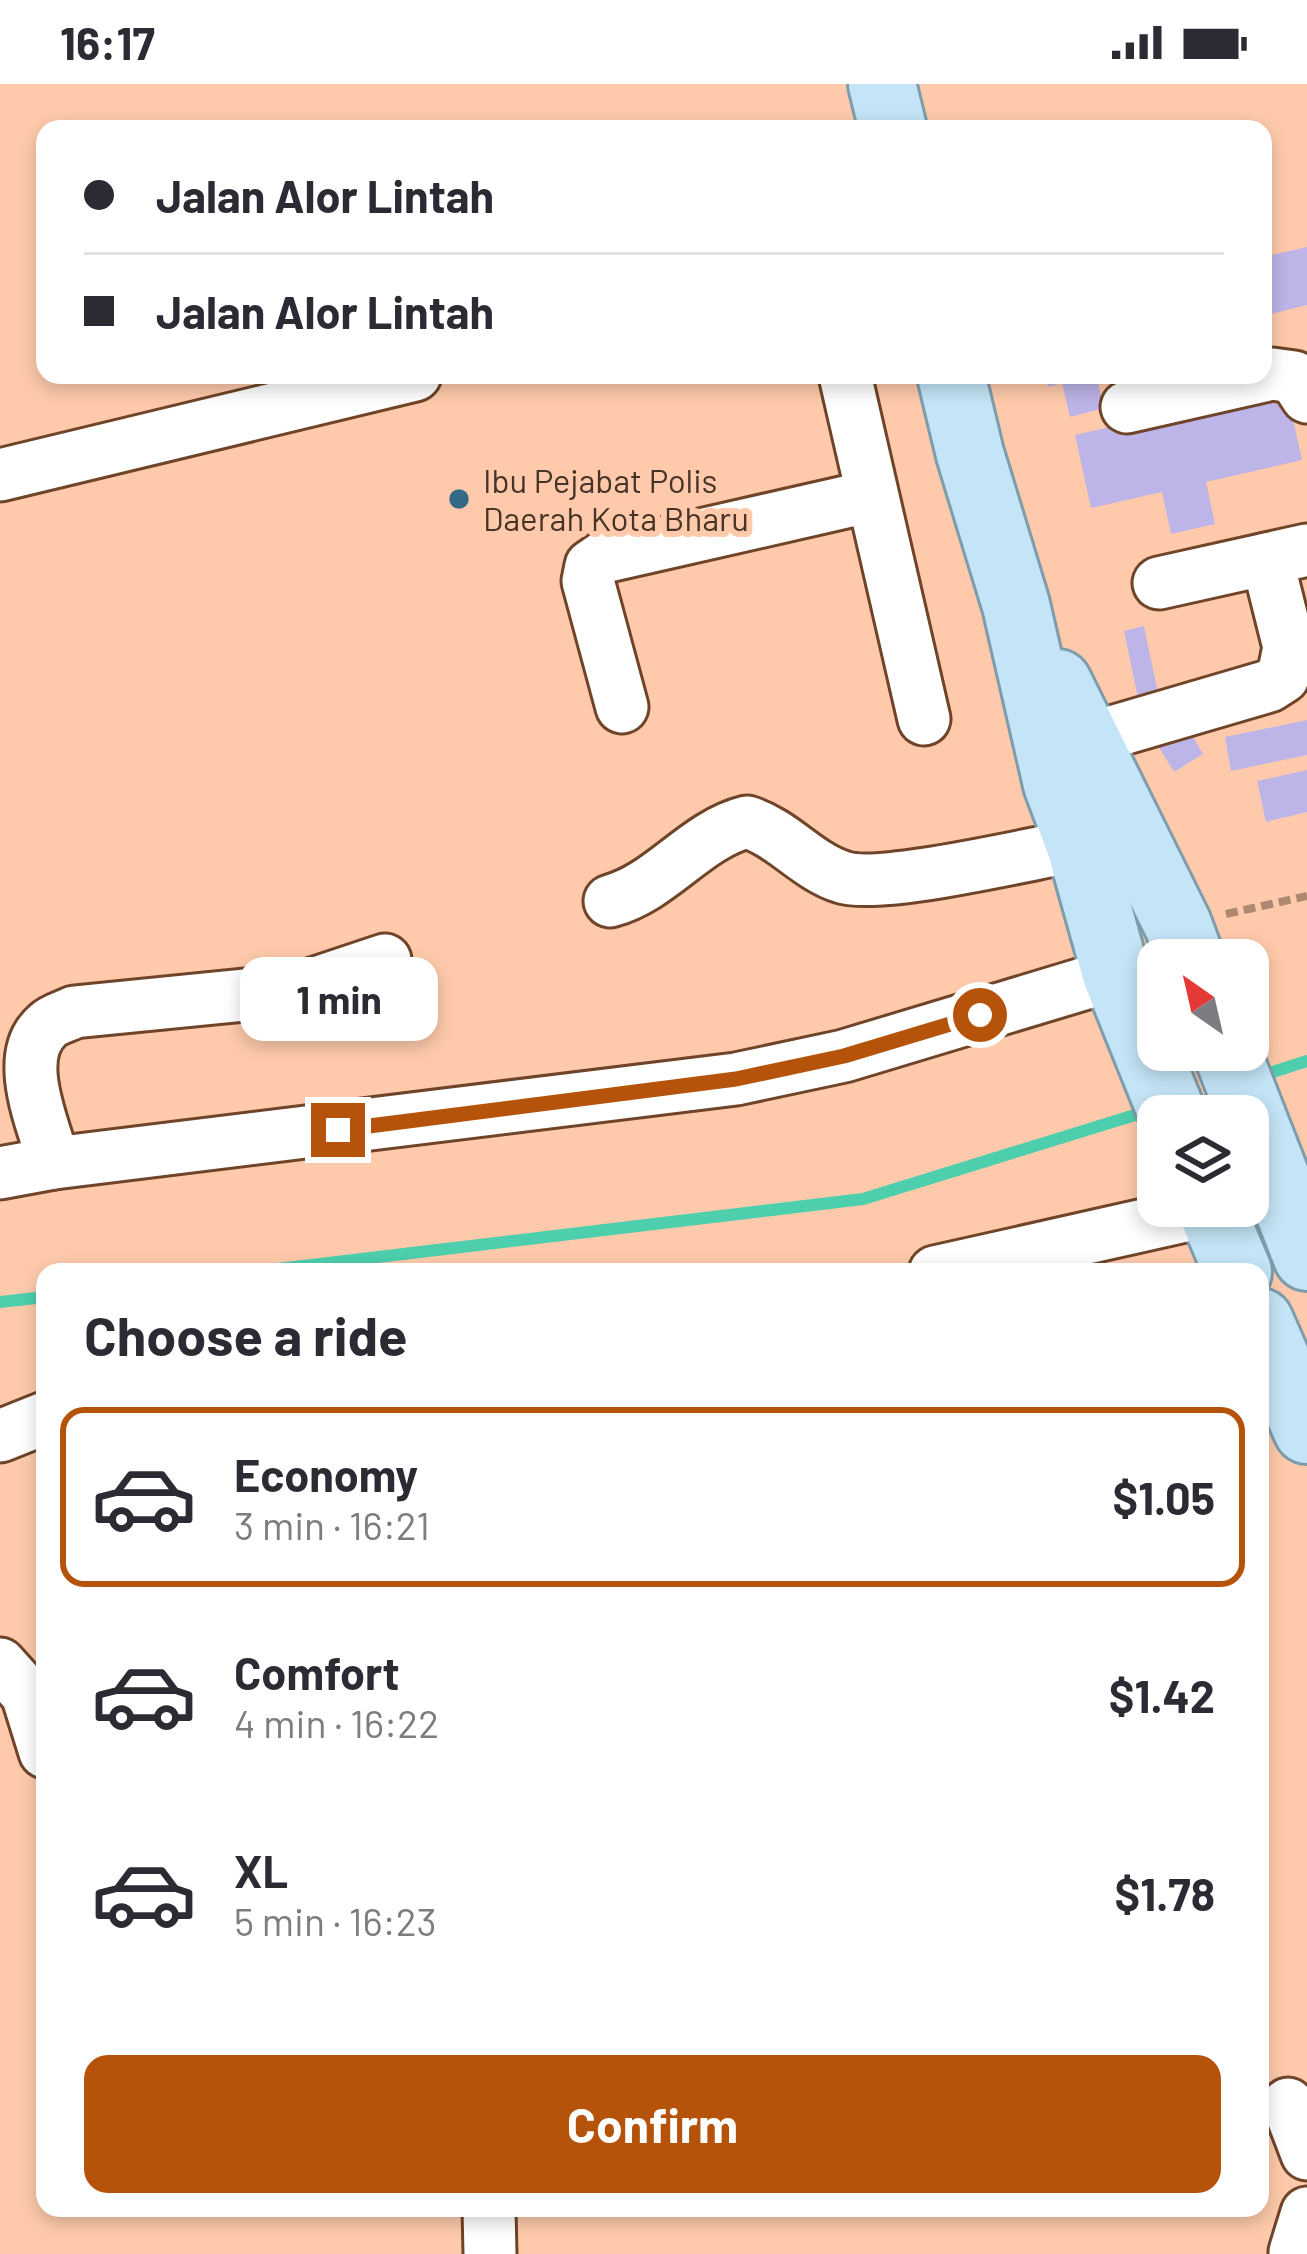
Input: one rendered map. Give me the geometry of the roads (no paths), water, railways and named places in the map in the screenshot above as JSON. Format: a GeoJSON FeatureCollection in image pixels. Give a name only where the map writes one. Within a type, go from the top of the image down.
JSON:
{"type":"FeatureCollection","features":[{"type":"Feature","properties":{"kind":"main road"},"geometry":{"type":"LineString","coordinates":[[882,84],[890,120]]}},
{"type":"Feature","properties":{"kind":"main road"},"geometry":{"type":"LineString","coordinates":[[954,384],[1016,605],[1057,784],[1121,987],[1165,1095]]}},
{"type":"Feature","properties":{"kind":"main road"},"geometry":{"type":"LineString","coordinates":[[1016,605],[1088,739],[1183,939]]}},
{"type":"Feature","properties":{"kind":"main road"},"geometry":{"type":"LineString","coordinates":[[1237,1071],[1294,1182],[1307,1257]]}},
{"type":"Feature","properties":{"kind":"main road"},"geometry":{"type":"LineString","coordinates":[[1218,1227],[1234,1263]]}},
{"type":"Feature","properties":{"kind":"main road"},"geometry":{"type":"LineString","coordinates":[[1269,1343],[1307,1430]]}},
{"type":"Feature","properties":{"kind":"street"},"geometry":{"type":"LineString","coordinates":[[1272,374],[1294,377],[1307,398]]}},
{"type":"Feature","properties":{"kind":"street"},"geometry":{"type":"LineString","coordinates":[[0,475],[378,384]]}},
{"type":"Feature","properties":{"kind":"street"},"geometry":{"type":"LineString","coordinates":[[847,384],[924,719]]}},
{"type":"Feature","properties":{"kind":"street"},"geometry":{"type":"LineString","coordinates":[[1126,407],[1228,384]]}},
{"type":"Feature","properties":{"kind":"street"},"geometry":{"type":"LineString","coordinates":[[622,707],[588,581],[591,566],[604,557],[872,496]]}},
{"type":"Feature","properties":{"kind":"street"},"geometry":{"type":"LineString","coordinates":[[1088,739],[1269,686],[1283,677],[1288,647],[1287,554],[1159,583]]}},
{"type":"Feature","properties":{"kind":"street"},"geometry":{"type":"LineString","coordinates":[[610,901],[629,896],[719,833],[747,822],[778,836],[830,873],[869,882],[1080,845]]}},
{"type":"Feature","properties":{"kind":"street"},"geometry":{"type":"LineString","coordinates":[[54,1163],[31,1080],[33,1046],[47,1025],[74,1012],[295,990],[385,960]]}},
{"type":"Feature","properties":{"kind":"street"},"geometry":{"type":"LineString","coordinates":[[0,1174],[54,1163],[736,1079],[1121,987]]}},
{"type":"Feature","properties":{"kind":"street"},"geometry":{"type":"LineString","coordinates":[[974,1263],[1137,1225]]}},
{"type":"Feature","properties":{"kind":"street"},"geometry":{"type":"LineString","coordinates":[[0,1436],[36,1422]]}},
{"type":"Feature","properties":{"kind":"street"},"geometry":{"type":"LineString","coordinates":[[0,1664],[27,1694],[36,1723]]}},
{"type":"Feature","properties":{"kind":"street"},"geometry":{"type":"LineString","coordinates":[[1288,2104],[1307,2154]]}},
{"type":"Feature","properties":{"kind":"street"},"geometry":{"type":"LineString","coordinates":[[1307,2213],[1295,2252],[1307,2251]]}},
{"type":"Feature","properties":{"kind":"street"},"geometry":{"type":"LineString","coordinates":[[489,2217],[490,2254]]}},
{"type":"Feature","properties":{"kind":"waterway"},"geometry":{"type":"LineString","coordinates":[[1257,1077],[1307,1061]]}},
{"type":"Feature","properties":{"kind":"waterway"},"geometry":{"type":"LineString","coordinates":[[328,1263],[863,1199],[1137,1114]]}},
{"type":"Feature","properties":{"kind":"waterway"},"geometry":{"type":"LineString","coordinates":[[0,1302],[36,1298]]}},
{"type":"Feature","properties":{"kind":"place","name":"Ibu Pejabat Polis Daerah Kota Bharu"},"geometry":{"type":"Point","coordinates":[459,499]}}]}
